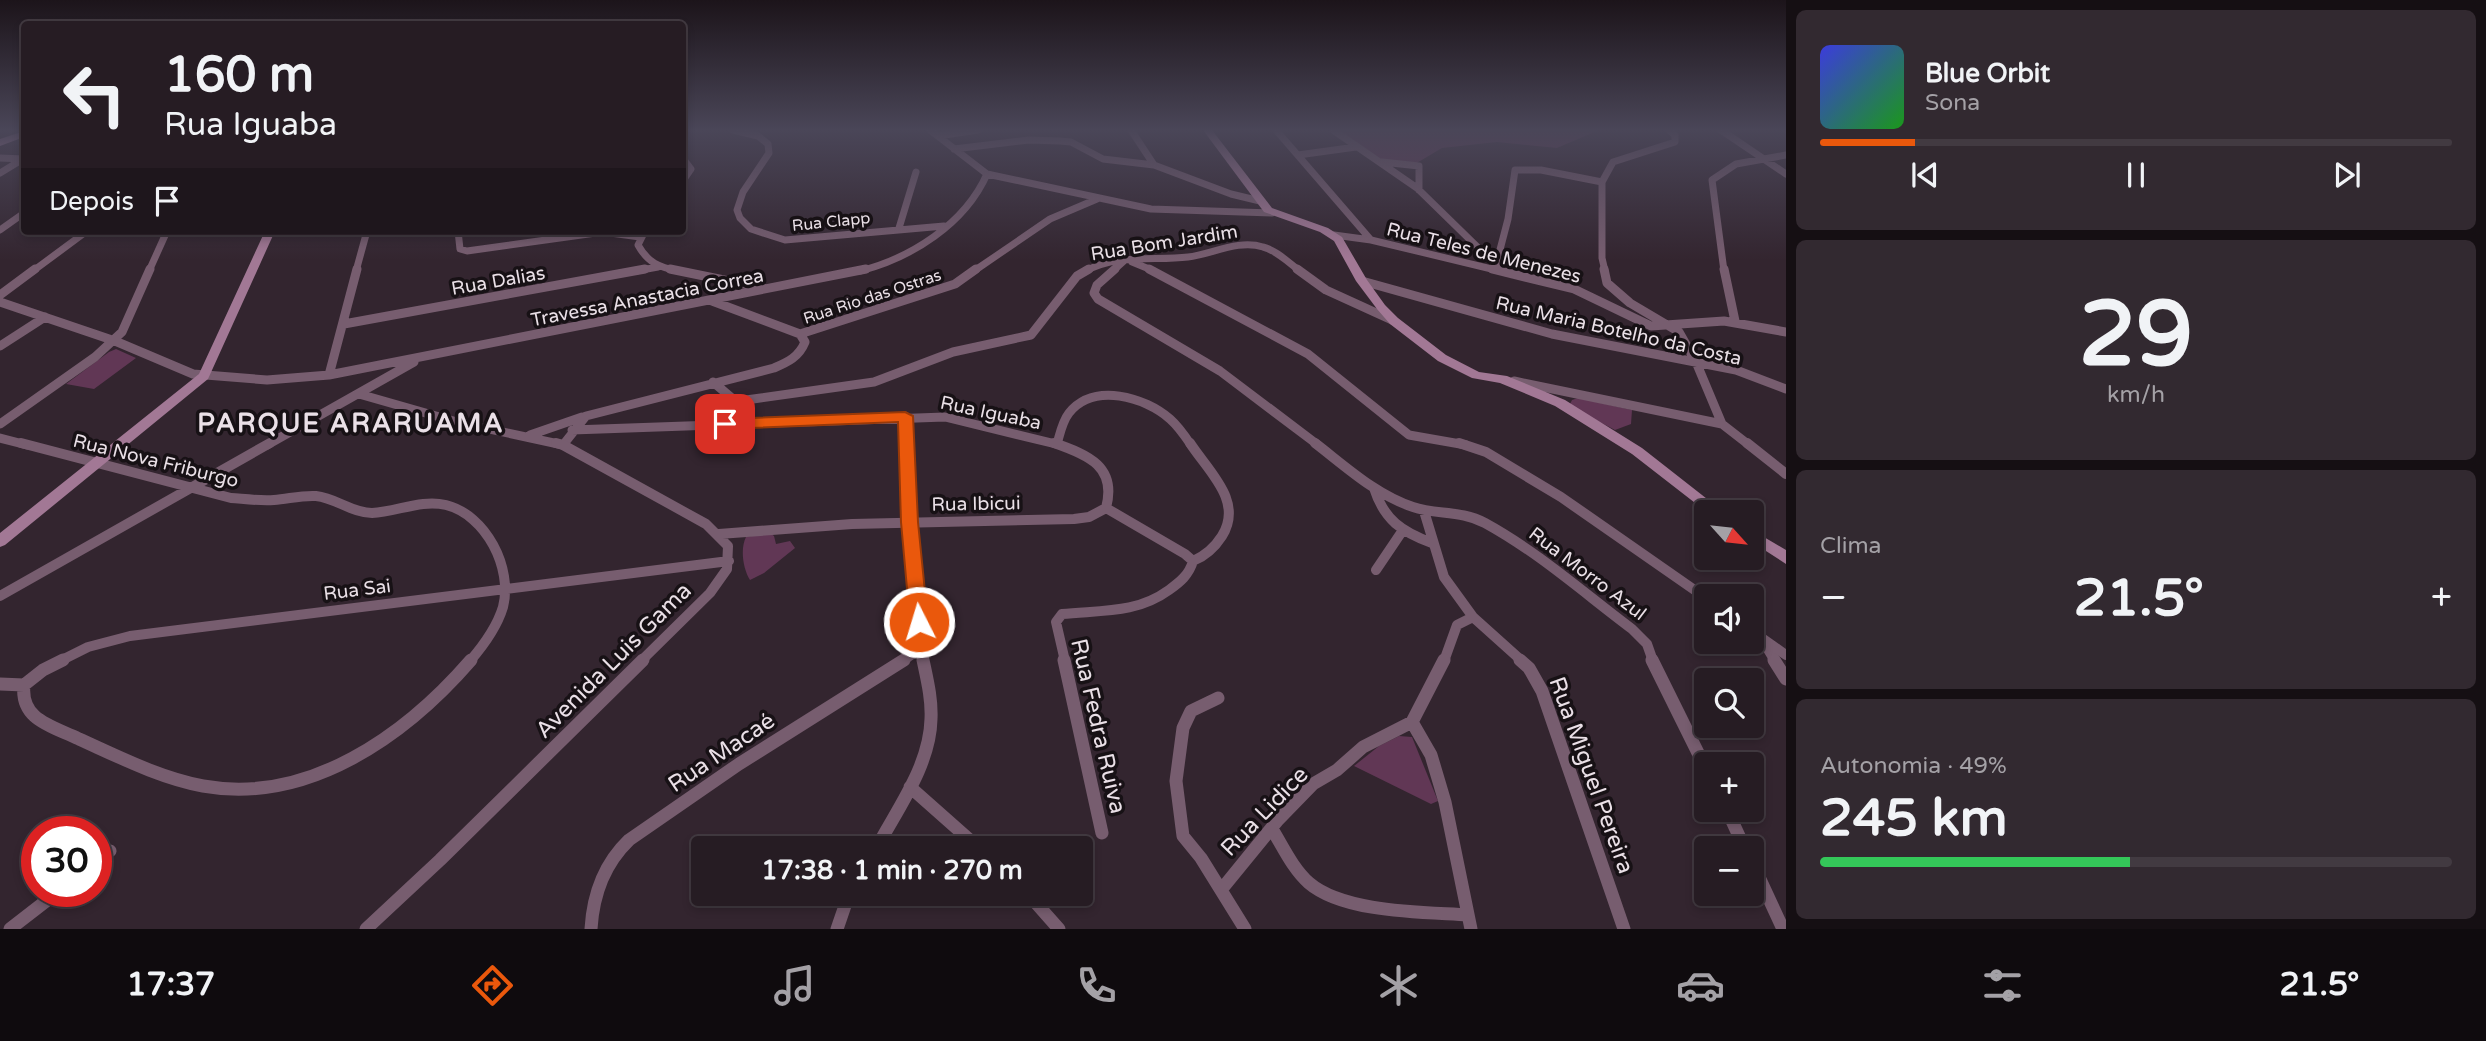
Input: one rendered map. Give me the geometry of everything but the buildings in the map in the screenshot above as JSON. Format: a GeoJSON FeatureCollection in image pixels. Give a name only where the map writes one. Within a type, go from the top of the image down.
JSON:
{"type":"FeatureCollection","features":[{"type":"Feature","properties":{"kind":"main road"},"geometry":{"type":"LineString","coordinates":[[1239,173],[1272,213],[1334,235],[1342,243],[1362,281],[1394,321],[1451,363],[1476,375],[1503,379],[1560,403],[1637,451],[1701,500]]}},
{"type":"Feature","properties":{"kind":"main road"},"geometry":{"type":"LineString","coordinates":[[0,541],[204,376],[268,235]]}},
{"type":"Feature","properties":{"kind":"main road"},"geometry":{"type":"LineString","coordinates":[[1764,544],[1786,558]]}},
{"type":"Feature","properties":{"kind":"street","name":"Rua Clapp"},"geometry":{"type":"LineString","coordinates":[[755,173],[743,192],[737,210],[738,216],[769,237],[787,240],[945,226]]}},
{"type":"Feature","properties":{"kind":"street"},"geometry":{"type":"LineString","coordinates":[[900,228],[916,173]]}},
{"type":"Feature","properties":{"kind":"street"},"geometry":{"type":"LineString","coordinates":[[1176,173],[1231,194],[1260,201]]}},
{"type":"Feature","properties":{"kind":"street"},"geometry":{"type":"LineString","coordinates":[[1314,173],[1371,240]]}},
{"type":"Feature","properties":{"kind":"street"},"geometry":{"type":"LineString","coordinates":[[1397,173],[1419,190],[1496,265]]}},
{"type":"Feature","properties":{"kind":"street"},"geometry":{"type":"LineString","coordinates":[[1419,190],[1420,173]]}},
{"type":"Feature","properties":{"kind":"street"},"geometry":{"type":"LineString","coordinates":[[1496,265],[1502,248],[1514,173]]}},
{"type":"Feature","properties":{"kind":"street"},"geometry":{"type":"LineString","coordinates":[[1558,173],[1602,182]]}},
{"type":"Feature","properties":{"kind":"street"},"geometry":{"type":"LineString","coordinates":[[1607,173],[1602,182],[1602,258],[1607,284],[1630,303],[1672,326],[1682,336],[1722,424]]}},
{"type":"Feature","properties":{"kind":"street"},"geometry":{"type":"LineString","coordinates":[[1717,173],[1712,180],[1723,265],[1735,321]]}},
{"type":"Feature","properties":{"kind":"street"},"geometry":{"type":"LineString","coordinates":[[987,174],[1097,199],[1161,210],[1272,213]]}},
{"type":"Feature","properties":{"kind":"street","name":"Travessa Anastacia Correa"},"geometry":{"type":"LineString","coordinates":[[0,302],[115,341],[185,372],[204,376],[288,380],[330,375],[860,271],[895,260],[926,242],[981,188],[987,174]]}},
{"type":"Feature","properties":{"kind":"street","name":"Rua Rio das Ostras"},"geometry":{"type":"LineString","coordinates":[[800,334],[955,284],[1050,219],[1097,199]]}},
{"type":"Feature","properties":{"kind":"street"},"geometry":{"type":"LineString","coordinates":[[0,230],[21,215]]}},
{"type":"Feature","properties":{"kind":"street"},"geometry":{"type":"LineString","coordinates":[[0,295],[82,235]]}},
{"type":"Feature","properties":{"kind":"street"},"geometry":{"type":"LineString","coordinates":[[0,424],[115,341],[126,325],[165,235]]}},
{"type":"Feature","properties":{"kind":"street"},"geometry":{"type":"LineString","coordinates":[[330,375],[366,235]]}},
{"type":"Feature","properties":{"kind":"street"},"geometry":{"type":"LineString","coordinates":[[458,235],[460,249],[467,251],[576,235]]}},
{"type":"Feature","properties":{"kind":"street"},"geometry":{"type":"LineString","coordinates":[[642,235],[638,244],[640,252],[658,267],[770,289]]}},
{"type":"Feature","properties":{"kind":"street","name":"Rua Teles de Menezes"},"geometry":{"type":"LineString","coordinates":[[1334,235],[1371,240],[1477,265],[1496,265],[1582,291],[1644,324],[1672,326],[1735,321],[1786,332]]}},
{"type":"Feature","properties":{"kind":"street","name":"Rua Bom Jardim"},"geometry":{"type":"LineString","coordinates":[[713,382],[733,399],[746,400],[832,390],[891,378],[953,352],[1031,335],[1077,276],[1097,265],[1126,260],[1188,257],[1242,245],[1257,244],[1326,290],[1394,321]]}},
{"type":"Feature","properties":{"kind":"street"},"geometry":{"type":"LineString","coordinates":[[1475,246],[1502,248]]}},
{"type":"Feature","properties":{"kind":"street"},"geometry":{"type":"LineString","coordinates":[[1272,829],[1293,863],[1311,885],[1328,893],[1372,906],[1470,922],[1446,802],[1431,755],[1412,722],[1439,674],[1457,625],[1473,617],[1444,577],[1419,510],[1374,488],[1304,438],[1230,378],[1098,299],[1094,293],[1097,285],[1126,260],[1163,275],[1308,354],[1409,435],[1486,452],[1561,497],[1694,590]]}},
{"type":"Feature","properties":{"kind":"street"},"geometry":{"type":"LineString","coordinates":[[1477,265],[1496,265]]}},
{"type":"Feature","properties":{"kind":"street","name":"Rua Dalias"},"geometry":{"type":"LineString","coordinates":[[344,324],[658,267]]}},
{"type":"Feature","properties":{"kind":"street","name":"Rua Maria Botelho da Costa"},"geometry":{"type":"LineString","coordinates":[[1362,281],[1576,340],[1738,372],[1786,389]]}},
{"type":"Feature","properties":{"kind":"street"},"geometry":{"type":"LineString","coordinates":[[530,436],[586,415],[788,362],[804,347],[805,342],[800,334],[712,301]]}},
{"type":"Feature","properties":{"kind":"street"},"geometry":{"type":"LineString","coordinates":[[0,346],[45,317]]}},
{"type":"Feature","properties":{"kind":"street"},"geometry":{"type":"LineString","coordinates":[[0,596],[420,358]]}},
{"type":"Feature","properties":{"kind":"street"},"geometry":{"type":"LineString","coordinates":[[1503,379],[1722,424],[1786,474]]}},
{"type":"Feature","properties":{"kind":"street"},"geometry":{"type":"LineString","coordinates":[[359,394],[457,422],[563,445],[654,494],[719,534],[728,546],[729,561]]}},
{"type":"Feature","properties":{"kind":"street"},"geometry":{"type":"LineString","coordinates":[[1057,444],[1068,415],[1087,399],[1121,396],[1152,407],[1168,418],[1220,487],[1230,507],[1226,528],[1215,545],[1193,561],[1106,508]]}},
{"type":"Feature","properties":{"kind":"street"},"geometry":{"type":"LineString","coordinates":[[563,445],[586,415]]}},
{"type":"Feature","properties":{"kind":"street"},"geometry":{"type":"LineString","coordinates":[[883,836],[910,787],[930,733],[932,710],[921,648],[910,522],[905,416]]}},
{"type":"Feature","properties":{"kind":"street","name":"Rua Iguaba"},"geometry":{"type":"LineString","coordinates":[[572,430],[905,416],[945,417],[1057,444],[1089,458],[1101,468],[1111,490],[1106,508]]}},
{"type":"Feature","properties":{"kind":"street","name":"Rua Nova Friburgo"},"geometry":{"type":"LineString","coordinates":[[0,438],[189,488],[250,500],[319,496],[363,513],[425,504],[446,504],[460,511],[483,530],[499,554],[505,587]]}},
{"type":"Feature","properties":{"kind":"street"},"geometry":{"type":"LineString","coordinates":[[1374,488],[1382,514],[1403,530],[1432,543]]}},
{"type":"Feature","properties":{"kind":"street","name":"Rua Ibicui"},"geometry":{"type":"LineString","coordinates":[[719,534],[910,522],[1074,519],[1089,517],[1106,508]]}},
{"type":"Feature","properties":{"kind":"street","name":"Rua Morro Azul"},"geometry":{"type":"LineString","coordinates":[[1419,510],[1460,513],[1501,531],[1640,636],[1647,644],[1654,665],[1698,752]]}},
{"type":"Feature","properties":{"kind":"street"},"geometry":{"type":"LineString","coordinates":[[1376,570],[1403,530]]}},
{"type":"Feature","properties":{"kind":"street","name":"Rua Sai"},"geometry":{"type":"LineString","coordinates":[[24,685],[43,670],[80,651],[130,636],[729,561]]}},
{"type":"Feature","properties":{"kind":"street","name":"Avenida Luis Gama"},"geometry":{"type":"LineString","coordinates":[[366,929],[657,648],[723,578],[729,561]]}},
{"type":"Feature","properties":{"kind":"street","name":"Rua Fedra Ruiva"},"geometry":{"type":"LineString","coordinates":[[1102,834],[1055,627],[1062,614],[1115,612],[1144,606],[1181,581],[1192,568],[1193,561]]}},
{"type":"Feature","properties":{"kind":"street"},"geometry":{"type":"LineString","coordinates":[[0,684],[24,685],[22,702],[26,710],[35,717],[153,772],[208,787],[263,788],[313,776],[353,759],[416,715],[463,667],[489,635],[500,617],[505,587]]}},
{"type":"Feature","properties":{"kind":"street","name":"Rua Miguel Pereira"},"geometry":{"type":"LineString","coordinates":[[1473,617],[1529,668],[1542,691],[1624,929]]}},
{"type":"Feature","properties":{"kind":"street"},"geometry":{"type":"LineString","coordinates":[[1764,640],[1786,655]]}},
{"type":"Feature","properties":{"kind":"street"},"geometry":{"type":"LineString","coordinates":[[1764,647],[1786,679]]}},
{"type":"Feature","properties":{"kind":"street","name":"Rua Macaé"},"geometry":{"type":"LineString","coordinates":[[591,929],[591,915],[598,886],[623,846],[748,757],[854,694],[921,648]]}},
{"type":"Feature","properties":{"kind":"street"},"geometry":{"type":"LineString","coordinates":[[1218,698],[1191,711],[1187,718],[1180,740],[1176,781],[1183,836],[1245,929]]}},
{"type":"Feature","properties":{"kind":"street","name":"Rua Lidice"},"geometry":{"type":"LineString","coordinates":[[1220,890],[1313,784],[1337,770],[1363,747],[1412,722]]}},
{"type":"Feature","properties":{"kind":"street"},"geometry":{"type":"LineString","coordinates":[[910,787],[965,836]]}},
{"type":"Feature","properties":{"kind":"street"},"geometry":{"type":"LineString","coordinates":[[1764,888],[1783,929]]}},
{"type":"Feature","properties":{"kind":"street"},"geometry":{"type":"LineString","coordinates":[[836,929],[845,906]]}},
{"type":"Feature","properties":{"kind":"street"},"geometry":{"type":"LineString","coordinates":[[1039,906],[1059,929]]}},
{"type":"Feature","properties":{"kind":"street"},"geometry":{"type":"LineString","coordinates":[[10,929],[39,907]]}},
{"type":"Feature","properties":{"kind":"shaded area"},"geometry":{"type":"Polygon","coordinates":[[[116,349],[136,358],[94,389],[66,384],[109,352],[116,349]]]}},
{"type":"Feature","properties":{"kind":"shaded area"},"geometry":{"type":"Polygon","coordinates":[[[1578,398],[1632,410],[1631,424],[1615,430],[1569,406],[1572,400],[1578,398]]]}},
{"type":"Feature","properties":{"kind":"shaded area"},"geometry":{"type":"Polygon","coordinates":[[[770,533],[776,544],[790,541],[795,548],[764,573],[750,580],[743,559],[746,537],[770,533]]]}},
{"type":"Feature","properties":{"kind":"shaded area"},"geometry":{"type":"Polygon","coordinates":[[[1399,736],[1412,737],[1438,801],[1431,804],[1354,766],[1379,746],[1399,736]]]}},
{"type":"Feature","properties":{"kind":"district","name":"PARQUE ARARUAMA"},"geometry":{"type":"Point","coordinates":[351,423]}},
{"type":"Feature","properties":{"kind":"route"},"geometry":{"type":"LineString","coordinates":[[725,424],[830,422],[905,416],[910,522],[919,622]]}}]}
